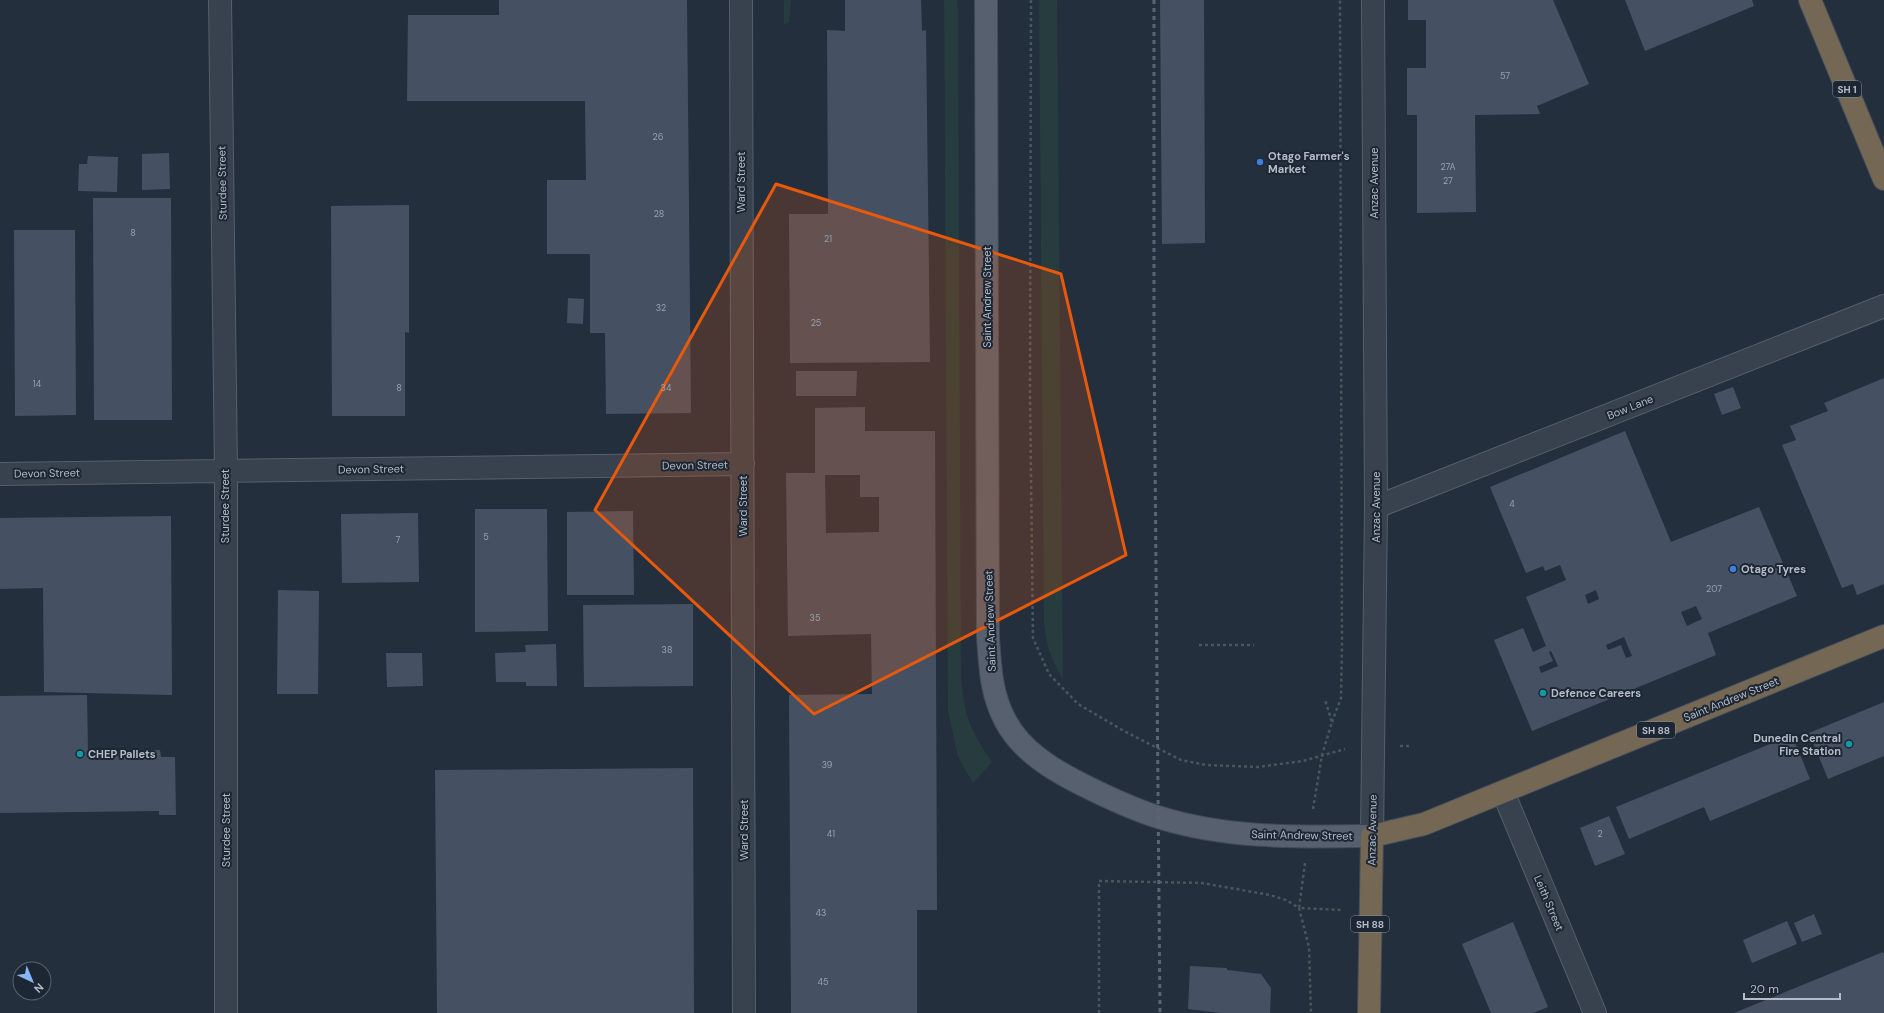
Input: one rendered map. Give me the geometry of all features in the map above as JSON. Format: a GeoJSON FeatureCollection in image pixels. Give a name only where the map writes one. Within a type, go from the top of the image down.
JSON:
{"type":"FeatureCollection","features":[{"type":"Feature","properties":{"kind":"highway","name":"SH 1"},"geometry":{"type":"LineString","coordinates":[[1810,0],[1884,178]]}},
{"type":"Feature","properties":{"kind":"highway","name":"Saint Andrew Street"},"geometry":{"type":"LineString","coordinates":[[1372,836],[1424,824],[1884,636]]}},
{"type":"Feature","properties":{"kind":"highway","name":"Anzac Avenue"},"geometry":{"type":"LineString","coordinates":[[1369,1013],[1372,836]]}},
{"type":"Feature","properties":{"kind":"main road","name":"Saint Andrew Street"},"geometry":{"type":"LineString","coordinates":[[986,0],[988,637],[990,668],[994,695],[1005,721],[1018,739],[1037,758],[1062,774],[1112,800],[1158,817],[1217,830],[1275,836],[1372,836]]}},
{"type":"Feature","properties":{"kind":"main road"},"geometry":{"type":"LineString","coordinates":[[986,31],[995,0]]}},
{"type":"Feature","properties":{"kind":"street","name":"Sturdee Street"},"geometry":{"type":"LineString","coordinates":[[220,0],[226,471],[226,1013]]}},
{"type":"Feature","properties":{"kind":"street","name":"Ward Street"},"geometry":{"type":"LineString","coordinates":[[741,0],[744,1013]]}},
{"type":"Feature","properties":{"kind":"street","name":"Anzac Avenue"},"geometry":{"type":"LineString","coordinates":[[1372,836],[1376,507],[1373,0]]}},
{"type":"Feature","properties":{"kind":"street","name":"Bow Lane"},"geometry":{"type":"LineString","coordinates":[[1376,507],[1884,306]]}},
{"type":"Feature","properties":{"kind":"street","name":"Devon Street"},"geometry":{"type":"LineString","coordinates":[[0,474],[743,464]]}},
{"type":"Feature","properties":{"kind":"street","name":"Leith Street"},"geometry":{"type":"LineString","coordinates":[[1503,792],[1595,1013]]}},
{"type":"Feature","properties":{"kind":"path"},"geometry":{"type":"LineString","coordinates":[[1031,0],[1030,393],[1033,638],[1049,674],[1078,704],[1124,731],[1181,760],[1206,765],[1258,767],[1303,762],[1348,748]]}},
{"type":"Feature","properties":{"kind":"path"},"geometry":{"type":"LineString","coordinates":[[1319,772],[1322,755],[1341,698],[1340,0]]}},
{"type":"Feature","properties":{"kind":"path"},"geometry":{"type":"LineString","coordinates":[[1199,645],[1254,645]]}},
{"type":"Feature","properties":{"kind":"path"},"geometry":{"type":"LineString","coordinates":[[1325,700],[1332,722]]}},
{"type":"Feature","properties":{"kind":"path"},"geometry":{"type":"LineString","coordinates":[[1099,1013],[1099,881],[1202,883],[1286,900],[1298,908],[1321,909]]}},
{"type":"Feature","properties":{"kind":"path"},"geometry":{"type":"LineString","coordinates":[[1302,887],[1298,908],[1309,947],[1311,1013]]}},
{"type":"Feature","properties":{"kind":"highlighted area"},"geometry":{"type":"Polygon","coordinates":[[[776,184],[1061,274],[1126,555],[814,714],[595,510],[776,184]]]}},
{"type":"Feature","properties":{"kind":"green space"},"geometry":{"type":"Polygon","coordinates":[[[784,0],[791,0],[789,22],[784,25],[784,0]]]}},
{"type":"Feature","properties":{"kind":"green space"},"geometry":{"type":"Polygon","coordinates":[[[944,0],[957,0],[958,15],[961,674],[964,699],[969,721],[978,741],[992,762],[973,783],[958,757],[948,711],[944,0]]]}},
{"type":"Feature","properties":{"kind":"green space"},"geometry":{"type":"Polygon","coordinates":[[[1039,0],[1057,0],[1063,680],[1050,652],[1046,639],[1044,622],[1039,0]]]}},
{"type":"Feature","properties":{"kind":"building"},"geometry":{"type":"Polygon","coordinates":[[[499,0],[687,0],[691,413],[606,414],[605,333],[590,333],[590,254],[547,254],[547,180],[586,180],[585,101],[407,101],[408,15],[499,15],[499,0]]]}},
{"type":"Feature","properties":{"kind":"building"},"geometry":{"type":"Polygon","coordinates":[[[845,0],[921,0],[922,31],[926,30],[930,362],[790,363],[789,214],[828,214],[827,30],[845,31],[845,0]]]}},
{"type":"Feature","properties":{"kind":"building"},"geometry":{"type":"Polygon","coordinates":[[[1160,0],[1204,0],[1205,243],[1162,244],[1160,0]]]}},
{"type":"Feature","properties":{"kind":"building"},"geometry":{"type":"Polygon","coordinates":[[[1408,0],[1553,0],[1589,84],[1537,106],[1540,114],[1475,115],[1476,212],[1417,213],[1417,115],[1407,115],[1407,68],[1426,68],[1426,20],[1408,20],[1408,0]]]}},
{"type":"Feature","properties":{"kind":"building"},"geometry":{"type":"Polygon","coordinates":[[[1625,0],[1752,0],[1754,6],[1645,51],[1625,0]]]}},
{"type":"Feature","properties":{"kind":"building"},"geometry":{"type":"Polygon","coordinates":[[[169,153],[170,189],[142,190],[142,154],[169,153]]]}},
{"type":"Feature","properties":{"kind":"building"},"geometry":{"type":"Polygon","coordinates":[[[88,156],[118,157],[117,192],[78,191],[79,164],[87,164],[88,156]]]}},
{"type":"Feature","properties":{"kind":"building"},"geometry":{"type":"Polygon","coordinates":[[[93,198],[171,198],[172,420],[94,420],[93,198]]]}},
{"type":"Feature","properties":{"kind":"building"},"geometry":{"type":"Polygon","coordinates":[[[409,205],[409,333],[405,332],[405,416],[332,416],[331,206],[409,205]]]}},
{"type":"Feature","properties":{"kind":"building"},"geometry":{"type":"Polygon","coordinates":[[[14,230],[75,230],[76,415],[15,416],[14,230]]]}},
{"type":"Feature","properties":{"kind":"building"},"geometry":{"type":"Polygon","coordinates":[[[568,298],[584,299],[583,324],[567,323],[568,298]]]}},
{"type":"Feature","properties":{"kind":"building"},"geometry":{"type":"Polygon","coordinates":[[[796,371],[857,371],[856,396],[796,396],[796,371]]]}},
{"type":"Feature","properties":{"kind":"building"},"geometry":{"type":"Polygon","coordinates":[[[1884,378],[1884,584],[1857,595],[1853,584],[1842,588],[1782,445],[1796,440],[1790,426],[1828,411],[1824,403],[1884,378]]]}},
{"type":"Feature","properties":{"kind":"building"},"geometry":{"type":"Polygon","coordinates":[[[1733,387],[1741,408],[1722,415],[1714,394],[1733,387]]]}},
{"type":"Feature","properties":{"kind":"building"},"geometry":{"type":"Polygon","coordinates":[[[865,407],[865,431],[935,431],[937,910],[917,910],[917,1013],[791,1013],[789,695],[872,694],[871,634],[788,636],[786,473],[815,473],[815,408],[865,407]],[[825,475],[826,533],[879,532],[879,497],[860,497],[860,475],[825,475]]]}},
{"type":"Feature","properties":{"kind":"building"},"geometry":{"type":"Polygon","coordinates":[[[1625,431],[1671,542],[1759,507],[1797,596],[1708,633],[1716,655],[1532,731],[1494,640],[1523,628],[1533,652],[1546,646],[1526,597],[1566,580],[1560,565],[1545,571],[1543,566],[1526,573],[1490,487],[1625,431]],[[1596,590],[1585,595],[1588,604],[1599,599],[1596,590]],[[1696,606],[1681,612],[1687,626],[1702,619],[1696,606]],[[1624,637],[1606,645],[1608,650],[1621,645],[1626,658],[1632,656],[1624,637]],[[1551,651],[1549,652],[1553,661],[1539,667],[1541,673],[1558,666],[1551,651]]]}},
{"type":"Feature","properties":{"kind":"building"},"geometry":{"type":"Polygon","coordinates":[[[475,509],[547,509],[548,631],[475,632],[475,509]]]}},
{"type":"Feature","properties":{"kind":"building"},"geometry":{"type":"Polygon","coordinates":[[[633,511],[634,595],[567,595],[567,512],[633,511]]]}},
{"type":"Feature","properties":{"kind":"building"},"geometry":{"type":"Polygon","coordinates":[[[418,513],[419,582],[342,583],[341,514],[418,513]]]}},
{"type":"Feature","properties":{"kind":"building"},"geometry":{"type":"Polygon","coordinates":[[[171,516],[172,695],[44,692],[43,588],[0,589],[0,518],[171,516]]]}},
{"type":"Feature","properties":{"kind":"building"},"geometry":{"type":"Polygon","coordinates":[[[278,590],[319,591],[318,694],[277,694],[278,590]]]}},
{"type":"Feature","properties":{"kind":"building"},"geometry":{"type":"Polygon","coordinates":[[[693,604],[693,686],[584,687],[583,605],[693,604]]]}},
{"type":"Feature","properties":{"kind":"building"},"geometry":{"type":"Polygon","coordinates":[[[556,644],[557,686],[526,686],[526,682],[496,682],[495,653],[526,652],[525,645],[556,644]]]}},
{"type":"Feature","properties":{"kind":"building"},"geometry":{"type":"Polygon","coordinates":[[[386,653],[422,653],[423,686],[387,687],[386,653]]]}},
{"type":"Feature","properties":{"kind":"building","name":"CHEP Pallets"},"geometry":{"type":"Polygon","coordinates":[[[87,695],[88,751],[160,750],[161,757],[175,757],[176,815],[159,815],[159,811],[0,813],[0,696],[87,695]]]}},
{"type":"Feature","properties":{"kind":"building","name":"Dunedin Central Fire Station"},"geometry":{"type":"Polygon","coordinates":[[[1884,702],[1884,756],[1828,779],[1809,733],[1884,702]]]}},
{"type":"Feature","properties":{"kind":"building"},"geometry":{"type":"Polygon","coordinates":[[[1792,735],[1810,779],[1710,821],[1704,807],[1629,839],[1616,807],[1792,735]]]}},
{"type":"Feature","properties":{"kind":"building"},"geometry":{"type":"Polygon","coordinates":[[[693,768],[694,1013],[437,1013],[435,770],[693,768]]]}},
{"type":"Feature","properties":{"kind":"building"},"geometry":{"type":"Polygon","coordinates":[[[1609,816],[1625,854],[1595,866],[1580,828],[1609,816]]]}},
{"type":"Feature","properties":{"kind":"building"},"geometry":{"type":"Polygon","coordinates":[[[1814,914],[1822,934],[1802,942],[1794,923],[1814,914]]]}},
{"type":"Feature","properties":{"kind":"building"},"geometry":{"type":"Polygon","coordinates":[[[1787,921],[1797,944],[1752,963],[1743,940],[1787,921]]]}},
{"type":"Feature","properties":{"kind":"building"},"geometry":{"type":"Polygon","coordinates":[[[1513,922],[1548,1007],[1533,1013],[1491,1013],[1462,944],[1513,922]]]}},
{"type":"Feature","properties":{"kind":"building"},"geometry":{"type":"Polygon","coordinates":[[[1883,952],[1884,1013],[1734,1013],[1883,952]]]}},
{"type":"Feature","properties":{"kind":"building"},"geometry":{"type":"Polygon","coordinates":[[[1190,966],[1227,968],[1227,970],[1261,974],[1271,988],[1270,1013],[1221,1013],[1188,1009],[1190,966]]]}},
{"type":"Feature","properties":{"kind":"railway"},"geometry":{"type":"LineString","coordinates":[[1154,0],[1154,346],[1160,1013]]}},
{"type":"Feature","properties":{"kind":"place","name":"Otago Farmer's Market"},"geometry":{"type":"Point","coordinates":[1260,162]}},
{"type":"Feature","properties":{"kind":"place","name":"Otago Tyres"},"geometry":{"type":"Point","coordinates":[1733,569]}},
{"type":"Feature","properties":{"kind":"place","name":"Defence Careers"},"geometry":{"type":"Point","coordinates":[1543,693]}},
{"type":"Feature","properties":{"kind":"place","name":"Dunedin Central Fire Station"},"geometry":{"type":"Point","coordinates":[1849,744]}},
{"type":"Feature","properties":{"kind":"place","name":"CHEP Pallets"},"geometry":{"type":"Point","coordinates":[80,754]}}]}
